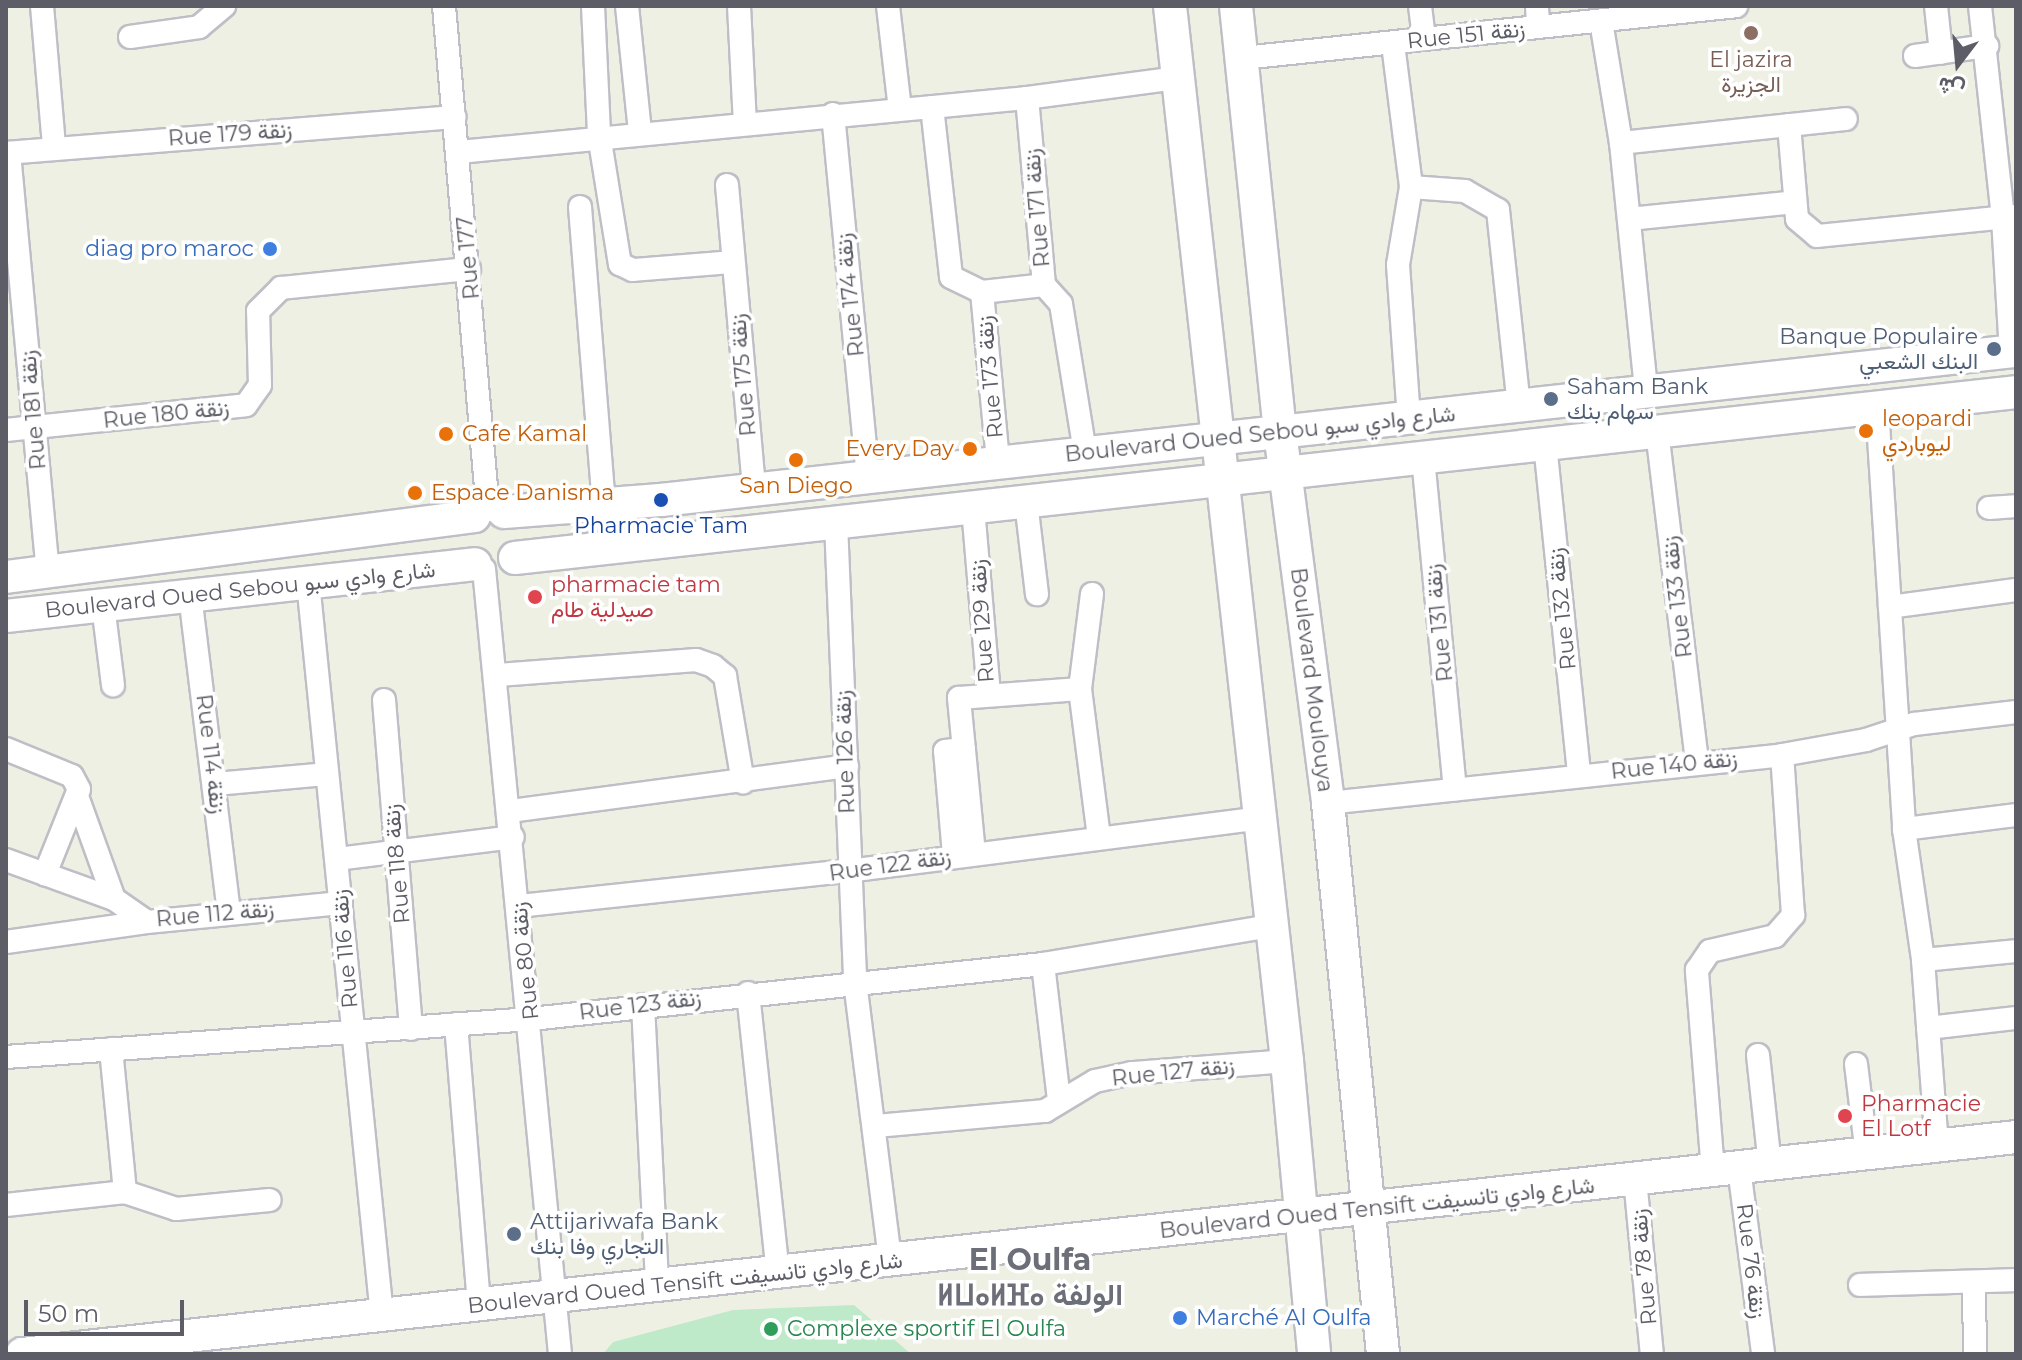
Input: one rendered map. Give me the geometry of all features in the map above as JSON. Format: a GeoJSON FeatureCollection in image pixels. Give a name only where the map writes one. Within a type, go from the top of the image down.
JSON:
{"type":"FeatureCollection","features":[{"type":"Feature","properties":{"kind":"street"},"geometry":{"type":"LineString","coordinates":[[42,6],[54,147]]}},
{"type":"Feature","properties":{"kind":"street"},"geometry":{"type":"LineString","coordinates":[[130,37],[199,27],[224,6]]}},
{"type":"Feature","properties":{"kind":"street","name":"Rue 177"},"geometry":{"type":"LineString","coordinates":[[444,6],[488,513]]}},
{"type":"Feature","properties":{"kind":"street"},"geometry":{"type":"LineString","coordinates":[[593,6],[599,135],[620,264],[633,270],[733,262]]}},
{"type":"Feature","properties":{"kind":"street"},"geometry":{"type":"LineString","coordinates":[[627,6],[640,132]]}},
{"type":"Feature","properties":{"kind":"street"},"geometry":{"type":"LineString","coordinates":[[739,6],[745,123]]}},
{"type":"Feature","properties":{"kind":"street"},"geometry":{"type":"LineString","coordinates":[[888,6],[900,109]]}},
{"type":"Feature","properties":{"kind":"street"},"geometry":{"type":"LineString","coordinates":[[1170,6],[1287,1061],[1298,1216],[1314,1354]]}},
{"type":"Feature","properties":{"kind":"street","name":"Boulevard Moulouya"},"geometry":{"type":"LineString","coordinates":[[1236,6],[1280,432],[1328,803],[1383,1354]]}},
{"type":"Feature","properties":{"kind":"street"},"geometry":{"type":"LineString","coordinates":[[1420,6],[1424,39]]}},
{"type":"Feature","properties":{"kind":"street","name":"Rue 151 زنقة"},"geometry":{"type":"LineString","coordinates":[[1243,58],[1393,44],[1538,17],[1601,21],[1656,10],[1736,6]]}},
{"type":"Feature","properties":{"kind":"street"},"geometry":{"type":"LineString","coordinates":[[1936,6],[1941,53]]}},
{"type":"Feature","properties":{"kind":"street"},"geometry":{"type":"LineString","coordinates":[[1980,6],[2010,217],[2014,352]]}},
{"type":"Feature","properties":{"kind":"street"},"geometry":{"type":"LineString","coordinates":[[1601,21],[1621,143],[1646,391]]}},
{"type":"Feature","properties":{"kind":"street"},"geometry":{"type":"LineString","coordinates":[[1393,44],[1411,187],[1398,265],[1409,417]]}},
{"type":"Feature","properties":{"kind":"street"},"geometry":{"type":"LineString","coordinates":[[1915,56],[1987,46]]}},
{"type":"Feature","properties":{"kind":"street"},"geometry":{"type":"LineString","coordinates":[[459,152],[599,135],[1027,98],[1177,78]]}},
{"type":"Feature","properties":{"kind":"street","name":"Rue 171 زنقة"},"geometry":{"type":"LineString","coordinates":[[1027,98],[1044,285],[1061,304],[1085,453]]}},
{"type":"Feature","properties":{"kind":"street"},"geometry":{"type":"LineString","coordinates":[[932,107],[951,277],[982,292],[1044,285]]}},
{"type":"Feature","properties":{"kind":"street","name":"Rue 174 زنقة"},"geometry":{"type":"LineString","coordinates":[[833,114],[868,477]]}},
{"type":"Feature","properties":{"kind":"street","name":"Rue 179 زنقة"},"geometry":{"type":"LineString","coordinates":[[8,153],[455,117]]}},
{"type":"Feature","properties":{"kind":"street"},"geometry":{"type":"LineString","coordinates":[[1621,143],[1846,119]]}},
{"type":"Feature","properties":{"kind":"street"},"geometry":{"type":"LineString","coordinates":[[1789,125],[1797,219],[1806,229],[1828,237],[2010,217]]}},
{"type":"Feature","properties":{"kind":"street","name":"Rue 181 زنقة"},"geometry":{"type":"LineString","coordinates":[[8,153],[48,572]]}},
{"type":"Feature","properties":{"kind":"street","name":"Rue 175 زنقة"},"geometry":{"type":"LineString","coordinates":[[727,185],[754,489]]}},
{"type":"Feature","properties":{"kind":"street"},"geometry":{"type":"LineString","coordinates":[[1411,187],[1465,191],[1498,210],[1519,406]]}},
{"type":"Feature","properties":{"kind":"street"},"geometry":{"type":"LineString","coordinates":[[1629,219],[1795,202]]}},
{"type":"Feature","properties":{"kind":"street"},"geometry":{"type":"LineString","coordinates":[[580,207],[604,503]]}},
{"type":"Feature","properties":{"kind":"street","name":"Rue 180 زنقة"},"geometry":{"type":"LineString","coordinates":[[6,430],[246,405],[260,385],[258,311],[281,288],[469,269]]}},
{"type":"Feature","properties":{"kind":"street","name":"Rue 173 زنقة"},"geometry":{"type":"LineString","coordinates":[[982,292],[998,462]]}},
{"type":"Feature","properties":{"kind":"street","name":"Boulevard Oued Sebou شارع وادي سبو"},"geometry":{"type":"LineString","coordinates":[[6,577],[488,513],[868,477],[2014,352]]}},
{"type":"Feature","properties":{"kind":"street","name":"Boulevard Oued Sebou شارع وادي سبو"},"geometry":{"type":"LineString","coordinates":[[515,558],[2016,392]]}},
{"type":"Feature","properties":{"kind":"street"},"geometry":{"type":"LineString","coordinates":[[1877,407],[1904,829],[1923,960],[1937,1145]]}},
{"type":"Feature","properties":{"kind":"street","name":"Rue 133 زنقة"},"geometry":{"type":"LineString","coordinates":[[1657,431],[1697,762]]}},
{"type":"Feature","properties":{"kind":"street","name":"Rue 132 زنقة"},"geometry":{"type":"LineString","coordinates":[[1545,444],[1579,775]]}},
{"type":"Feature","properties":{"kind":"street","name":"Rue 131 زنقة"},"geometry":{"type":"LineString","coordinates":[[1423,458],[1455,789]]}},
{"type":"Feature","properties":{"kind":"street"},"geometry":{"type":"LineString","coordinates":[[1026,502],[1037,594]]}},
{"type":"Feature","properties":{"kind":"street"},"geometry":{"type":"LineString","coordinates":[[1989,508],[2016,506]]}},
{"type":"Feature","properties":{"kind":"street","name":"Rue 129 زنقة"},"geometry":{"type":"LineString","coordinates":[[964,855],[964,749],[959,698],[989,694],[973,508]]}},
{"type":"Feature","properties":{"kind":"street"},"geometry":{"type":"LineString","coordinates":[[488,513],[522,538],[515,558],[503,567],[480,566],[462,546],[462,534],[488,513]]}},
{"type":"Feature","properties":{"kind":"street","name":"Rue 126 زنقة"},"geometry":{"type":"LineString","coordinates":[[836,523],[847,766],[848,871],[855,982],[876,1126],[890,1261]]}},
{"type":"Feature","properties":{"kind":"street","name":"Boulevard Oued Sebou شارع وادي سبو"},"geometry":{"type":"LineString","coordinates":[[6,616],[480,566]]}},
{"type":"Feature","properties":{"kind":"street","name":"Rue 80 زنقة"},"geometry":{"type":"LineString","coordinates":[[480,566],[498,675],[560,1354]]}},
{"type":"Feature","properties":{"kind":"street","name":"Rue 116 زنقة"},"geometry":{"type":"LineString","coordinates":[[308,582],[382,1315]]}},
{"type":"Feature","properties":{"kind":"street"},"geometry":{"type":"LineString","coordinates":[[1890,607],[2016,590]]}},
{"type":"Feature","properties":{"kind":"street"},"geometry":{"type":"LineString","coordinates":[[1092,594],[1080,689],[1099,838]]}},
{"type":"Feature","properties":{"kind":"street","name":"Rue 114 زنقة"},"geometry":{"type":"LineString","coordinates":[[190,595],[229,912]]}},
{"type":"Feature","properties":{"kind":"street"},"geometry":{"type":"LineString","coordinates":[[103,605],[113,685]]}},
{"type":"Feature","properties":{"kind":"street"},"geometry":{"type":"LineString","coordinates":[[498,675],[696,660],[713,666],[725,676],[743,782]]}},
{"type":"Feature","properties":{"kind":"street"},"geometry":{"type":"LineString","coordinates":[[989,694],[1080,689]]}},
{"type":"Feature","properties":{"kind":"street","name":"Rue 118 زنقة"},"geometry":{"type":"LineString","coordinates":[[384,700],[411,1029]]}},
{"type":"Feature","properties":{"kind":"street","name":"Rue 140 زنقة"},"geometry":{"type":"LineString","coordinates":[[1328,803],[1782,755],[1898,728],[2016,712]]}},
{"type":"Feature","properties":{"kind":"street"},"geometry":{"type":"LineString","coordinates":[[6,749],[72,776],[114,899]]}},
{"type":"Feature","properties":{"kind":"street"},"geometry":{"type":"LineString","coordinates":[[1741,1168],[1697,970],[1710,951],[1775,936],[1793,915],[1782,755]]}},
{"type":"Feature","properties":{"kind":"street"},"geometry":{"type":"LineString","coordinates":[[511,811],[847,766]]}},
{"type":"Feature","properties":{"kind":"street"},"geometry":{"type":"LineString","coordinates":[[215,784],[326,774]]}},
{"type":"Feature","properties":{"kind":"street"},"geometry":{"type":"LineString","coordinates":[[45,874],[79,794]]}},
{"type":"Feature","properties":{"kind":"street"},"geometry":{"type":"LineString","coordinates":[[1904,829],[2016,815]]}},
{"type":"Feature","properties":{"kind":"street","name":"Rue 122 زنقة"},"geometry":{"type":"LineString","coordinates":[[519,906],[848,871],[1259,818]]}},
{"type":"Feature","properties":{"kind":"street"},"geometry":{"type":"LineString","coordinates":[[337,859],[513,837]]}},
{"type":"Feature","properties":{"kind":"street","name":"Rue 112 زنقة"},"geometry":{"type":"LineString","coordinates":[[6,860],[114,899],[147,922],[341,903]]}},
{"type":"Feature","properties":{"kind":"street"},"geometry":{"type":"LineString","coordinates":[[6,942],[147,922]]}},
{"type":"Feature","properties":{"kind":"street","name":"Rue 123 زنقة"},"geometry":{"type":"LineString","coordinates":[[6,1057],[531,1019],[748,993],[1043,964],[1271,926]]}},
{"type":"Feature","properties":{"kind":"street"},"geometry":{"type":"LineString","coordinates":[[1923,960],[2016,951]]}},
{"type":"Feature","properties":{"kind":"street"},"geometry":{"type":"LineString","coordinates":[[1043,964],[1059,1100]]}},
{"type":"Feature","properties":{"kind":"street"},"geometry":{"type":"LineString","coordinates":[[748,993],[778,1272]]}},
{"type":"Feature","properties":{"kind":"street"},"geometry":{"type":"LineString","coordinates":[[643,1005],[657,1285]]}},
{"type":"Feature","properties":{"kind":"street"},"geometry":{"type":"LineString","coordinates":[[1928,1028],[2016,1018]]}},
{"type":"Feature","properties":{"kind":"street"},"geometry":{"type":"LineString","coordinates":[[456,1024],[479,1305]]}},
{"type":"Feature","properties":{"kind":"street"},"geometry":{"type":"LineString","coordinates":[[111,1049],[125,1192]]}},
{"type":"Feature","properties":{"kind":"street"},"geometry":{"type":"LineString","coordinates":[[1741,1168],[1758,1055]]}},
{"type":"Feature","properties":{"kind":"street","name":"Rue 127 زنقة"},"geometry":{"type":"LineString","coordinates":[[876,1126],[1045,1111],[1095,1081],[1132,1073],[1287,1061]]}},
{"type":"Feature","properties":{"kind":"street"},"geometry":{"type":"LineString","coordinates":[[1856,1064],[1867,1155]]}},
{"type":"Feature","properties":{"kind":"street","name":"Boulevard Oued Tensift شارع وادي تانسيفت"},"geometry":{"type":"LineString","coordinates":[[22,1354],[119,1349],[382,1315],[2016,1137]]}},
{"type":"Feature","properties":{"kind":"street","name":"Rue 76 زنقة"},"geometry":{"type":"LineString","coordinates":[[1741,1168],[1763,1354]]}},
{"type":"Feature","properties":{"kind":"street","name":"Rue 78 زنقة"},"geometry":{"type":"LineString","coordinates":[[1635,1179],[1652,1354]]}},
{"type":"Feature","properties":{"kind":"street"},"geometry":{"type":"LineString","coordinates":[[6,1205],[125,1192],[176,1209],[270,1200]]}},
{"type":"Feature","properties":{"kind":"street"},"geometry":{"type":"LineString","coordinates":[[1860,1285],[1974,1285],[2016,1280]]}},
{"type":"Feature","properties":{"kind":"street"},"geometry":{"type":"LineString","coordinates":[[1974,1285],[1975,1354]]}},
{"type":"Feature","properties":{"kind":"green space","name":"Complexe sportif El Oulfa"},"geometry":{"type":"Polygon","coordinates":[[[854,1305],[911,1354],[603,1354],[613,1342],[733,1310],[854,1305]]]}},
{"type":"Feature","properties":{"kind":"place","name":"El jazira الجزيرة"},"geometry":{"type":"Point","coordinates":[1751,33]}},
{"type":"Feature","properties":{"kind":"place","name":"diag pro maroc"},"geometry":{"type":"Point","coordinates":[270,249]}},
{"type":"Feature","properties":{"kind":"place","name":"Banque Populaire البنك الشعبي"},"geometry":{"type":"Point","coordinates":[1994,349]}},
{"type":"Feature","properties":{"kind":"place","name":"Saham Bank سهام بنك"},"geometry":{"type":"Point","coordinates":[1551,399]}},
{"type":"Feature","properties":{"kind":"place","name":"leopardi ليوباردي"},"geometry":{"type":"Point","coordinates":[1866,431]}},
{"type":"Feature","properties":{"kind":"place","name":"Cafe Kamal"},"geometry":{"type":"Point","coordinates":[446,434]}},
{"type":"Feature","properties":{"kind":"place","name":"Every Day"},"geometry":{"type":"Point","coordinates":[970,449]}},
{"type":"Feature","properties":{"kind":"place","name":"San Diego"},"geometry":{"type":"Point","coordinates":[796,460]}},
{"type":"Feature","properties":{"kind":"place","name":"Espace Danisma"},"geometry":{"type":"Point","coordinates":[415,493]}},
{"type":"Feature","properties":{"kind":"place","name":"Pharmacie Tam"},"geometry":{"type":"Point","coordinates":[661,500]}},
{"type":"Feature","properties":{"kind":"place","name":"pharmacie tam صيدلية طام"},"geometry":{"type":"Point","coordinates":[535,597]}},
{"type":"Feature","properties":{"kind":"place","name":"Pharmacie El Lotf"},"geometry":{"type":"Point","coordinates":[1845,1116]}},
{"type":"Feature","properties":{"kind":"place","name":"Attijariwafa Bank التجاري وفا بنك"},"geometry":{"type":"Point","coordinates":[514,1234]}},
{"type":"Feature","properties":{"kind":"place","name":"Marché Al Oulfa"},"geometry":{"type":"Point","coordinates":[1180,1318]}},
{"type":"Feature","properties":{"kind":"place","name":"Complexe sportif El Oulfa"},"geometry":{"type":"Point","coordinates":[771,1329]}},
{"type":"Feature","properties":{"kind":"district","name":"El Oulfa ⵍⵡⴰⵍⴼⴰ الولفة"},"geometry":{"type":"Point","coordinates":[1030,1277]}}]}
